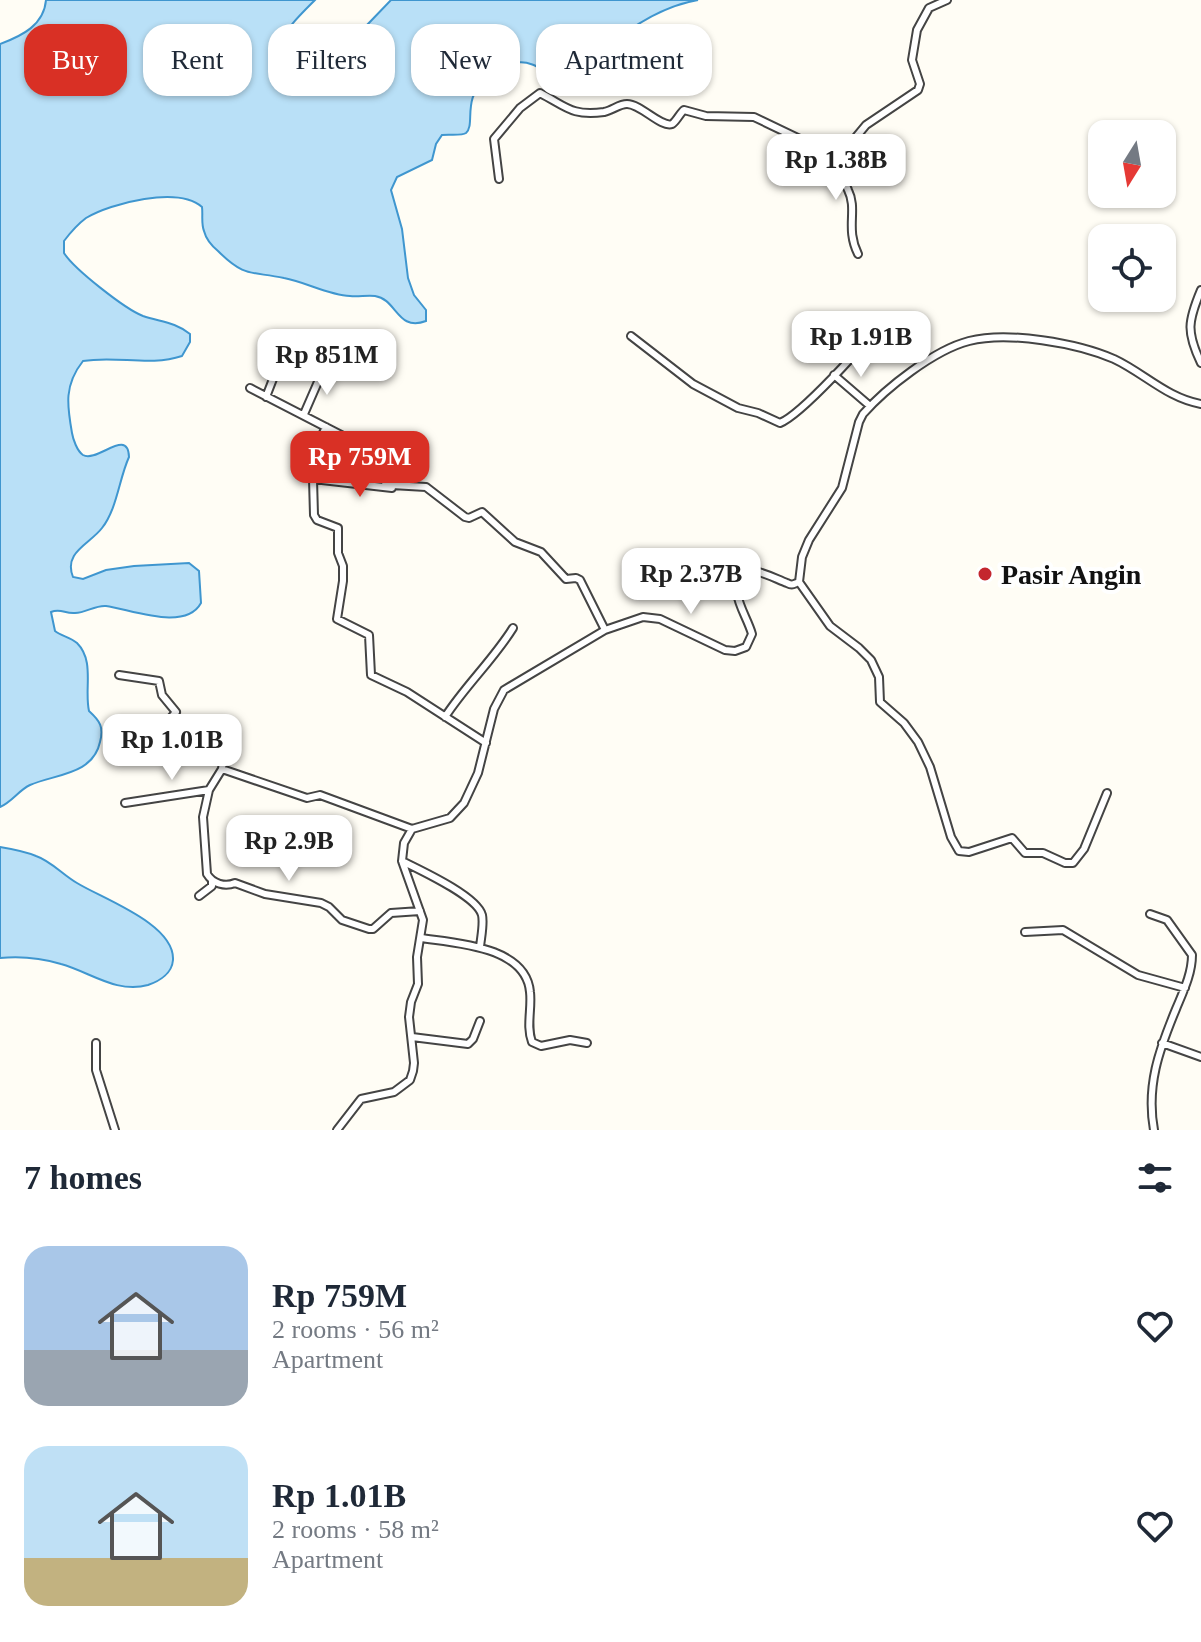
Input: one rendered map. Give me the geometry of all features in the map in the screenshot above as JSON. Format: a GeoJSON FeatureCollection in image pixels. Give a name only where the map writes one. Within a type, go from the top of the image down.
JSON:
{"type":"FeatureCollection","features":[{"type":"Feature","properties":{"kind":"street"},"geometry":{"type":"LineString","coordinates":[[858,254],[850,232],[852,205],[849,193],[833,168],[866,125],[918,90],[920,84],[912,60],[914,38],[929,8],[947,0]]}},
{"type":"Feature","properties":{"kind":"street"},"geometry":{"type":"LineString","coordinates":[[499,179],[494,139],[520,108],[540,93],[567,110],[581,113],[605,112],[623,103],[635,104],[665,123],[674,122],[684,110],[706,116],[750,116],[815,146],[837,160]]}},
{"type":"Feature","properties":{"kind":"street"},"geometry":{"type":"LineString","coordinates":[[1201,290],[1189,331],[1201,363]]}},
{"type":"Feature","properties":{"kind":"street"},"geometry":{"type":"LineString","coordinates":[[631,336],[693,384],[738,408],[780,423],[797,412],[834,375],[867,340],[878,323]]}},
{"type":"Feature","properties":{"kind":"street"},"geometry":{"type":"LineString","coordinates":[[266,397],[290,335]]}},
{"type":"Feature","properties":{"kind":"street"},"geometry":{"type":"LineString","coordinates":[[1107,793],[1084,849],[1073,863],[1065,863],[1043,853],[1025,853],[1012,838],[969,852],[959,851],[951,837],[930,767],[918,742],[904,723],[880,702],[879,677],[871,660],[830,626],[799,582],[802,557],[839,496],[859,422],[870,406],[916,369],[967,341],[1006,337],[1076,347],[1103,355],[1173,395],[1201,404]]}},
{"type":"Feature","properties":{"kind":"street"},"geometry":{"type":"LineString","coordinates":[[304,414],[324,368]]}},
{"type":"Feature","properties":{"kind":"street"},"geometry":{"type":"LineString","coordinates":[[834,375],[870,406]]}},
{"type":"Feature","properties":{"kind":"street"},"geometry":{"type":"LineString","coordinates":[[250,388],[345,437],[385,482],[426,487],[466,518],[483,513],[515,542],[541,552],[566,579],[580,580],[605,630]]}},
{"type":"Feature","properties":{"kind":"street"},"geometry":{"type":"LineString","coordinates":[[326,427],[317,440],[313,479],[315,517],[338,528],[338,553],[344,573],[337,619],[369,635],[371,675],[407,692],[486,743]]}},
{"type":"Feature","properties":{"kind":"street"},"geometry":{"type":"LineString","coordinates":[[313,479],[387,488],[397,485]]}},
{"type":"Feature","properties":{"kind":"street"},"geometry":{"type":"LineString","coordinates":[[222,769],[307,798],[320,795],[412,829],[444,821],[458,812],[478,773],[494,709],[504,690],[605,630],[631,620],[651,617],[678,626],[714,646],[741,650],[749,644],[752,634],[737,592],[741,574],[759,570],[788,584],[799,582]]}},
{"type":"Feature","properties":{"kind":"street"},"geometry":{"type":"LineString","coordinates":[[445,717],[457,697],[496,653],[513,628]]}},
{"type":"Feature","properties":{"kind":"street"},"geometry":{"type":"LineString","coordinates":[[119,675],[159,681],[162,695],[176,712],[168,723],[223,761],[222,769],[209,790],[202,826],[207,874],[212,880],[225,886],[235,883],[272,896],[321,903],[342,920],[372,929],[391,913],[420,911]]}},
{"type":"Feature","properties":{"kind":"street"},"geometry":{"type":"LineString","coordinates":[[125,803],[209,790]]}},
{"type":"Feature","properties":{"kind":"street"},"geometry":{"type":"LineString","coordinates":[[337,1130],[361,1099],[394,1092],[410,1080],[414,1063],[410,1010],[418,984],[417,957],[423,920],[402,861],[404,843],[412,829]]}},
{"type":"Feature","properties":{"kind":"street"},"geometry":{"type":"LineString","coordinates":[[402,861],[468,898],[479,908],[482,921],[480,947]]}},
{"type":"Feature","properties":{"kind":"street"},"geometry":{"type":"LineString","coordinates":[[199,896],[213,885],[212,880]]}},
{"type":"Feature","properties":{"kind":"street"},"geometry":{"type":"LineString","coordinates":[[1150,914],[1167,920],[1190,950],[1192,962],[1185,988],[1162,1043],[1151,1084],[1154,1130]]}},
{"type":"Feature","properties":{"kind":"street"},"geometry":{"type":"LineString","coordinates":[[1025,932],[1063,930],[1138,975],[1185,988]]}},
{"type":"Feature","properties":{"kind":"street"},"geometry":{"type":"LineString","coordinates":[[421,938],[480,947],[508,960],[523,974],[530,994],[532,1042],[546,1046],[570,1040],[587,1043]]}},
{"type":"Feature","properties":{"kind":"street"},"geometry":{"type":"LineString","coordinates":[[412,1037],[470,1043],[480,1021]]}},
{"type":"Feature","properties":{"kind":"street"},"geometry":{"type":"LineString","coordinates":[[96,1043],[96,1070],[115,1130]]}},
{"type":"Feature","properties":{"kind":"street"},"geometry":{"type":"LineString","coordinates":[[1162,1043],[1201,1057]]}},
{"type":"Feature","properties":{"kind":"water"},"geometry":{"type":"Polygon","coordinates":[[[46,0],[315,0],[292,24],[268,24],[268,96],[395,96],[395,24],[368,24],[391,0],[698,0],[673,7],[638,24],[536,24],[536,66],[520,63],[520,24],[411,24],[411,96],[474,96],[466,133],[442,135],[432,160],[397,177],[391,190],[402,229],[408,278],[414,295],[426,310],[426,321],[409,322],[382,298],[375,296],[342,295],[292,280],[242,270],[227,260],[206,237],[202,207],[191,201],[161,197],[127,202],[97,212],[71,232],[64,241],[64,253],[89,278],[135,312],[190,334],[190,342],[182,356],[157,361],[83,361],[73,378],[68,396],[69,413],[79,451],[89,456],[123,445],[129,457],[107,520],[97,534],[79,549],[72,561],[73,577],[83,579],[106,570],[134,566],[189,563],[199,571],[201,603],[193,612],[170,617],[106,606],[79,613],[51,612],[55,631],[77,643],[86,658],[89,711],[100,725],[100,742],[90,761],[81,767],[30,785],[0,807],[0,44],[24,33],[24,96],[127,96],[127,24],[35,24],[46,0]]]}},
{"type":"Feature","properties":{"kind":"water"},"geometry":{"type":"Polygon","coordinates":[[[0,847],[41,858],[77,883],[150,924],[171,947],[173,960],[168,973],[148,985],[125,987],[53,962],[23,957],[0,958],[0,847]]]}},
{"type":"Feature","properties":{"kind":"place","name":"Pasir Angin"},"geometry":{"type":"Point","coordinates":[985,574]}}]}
